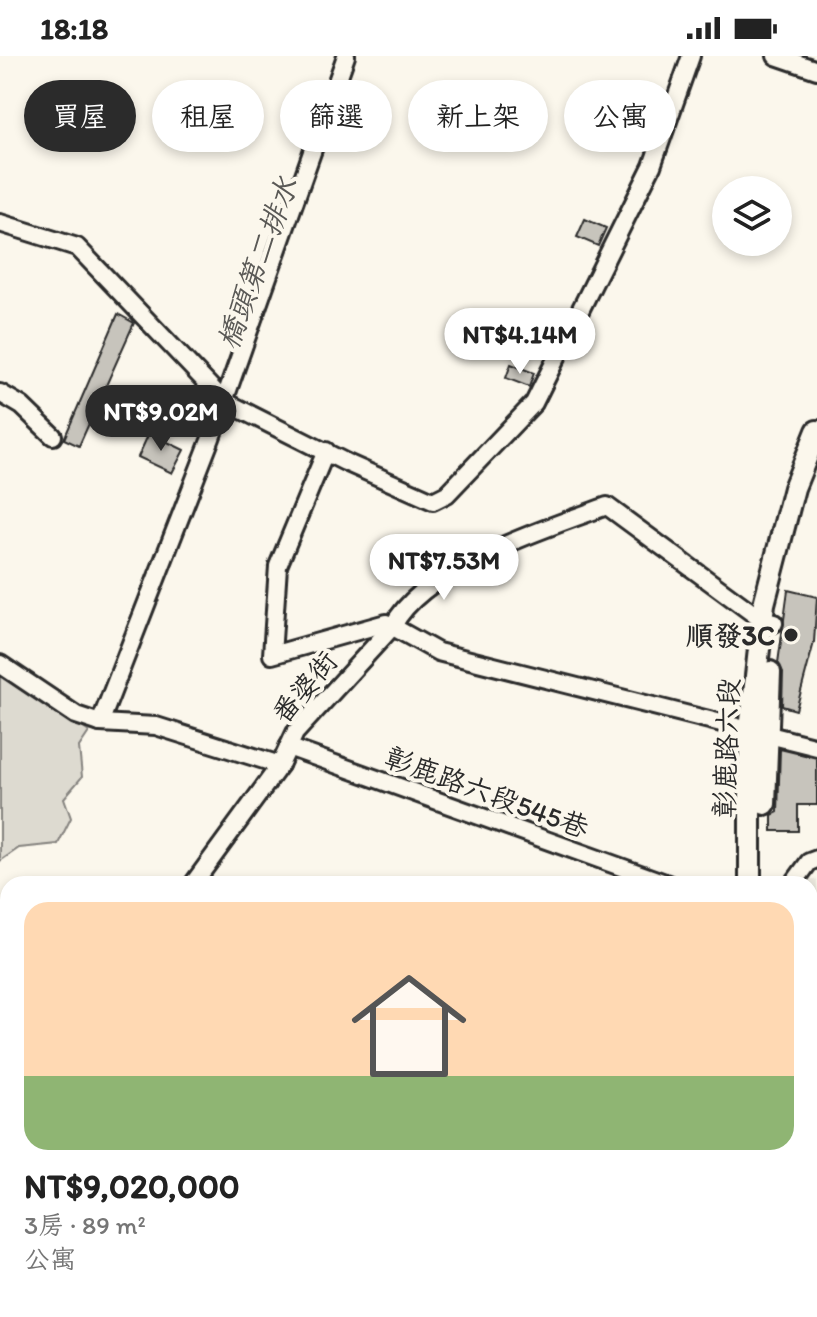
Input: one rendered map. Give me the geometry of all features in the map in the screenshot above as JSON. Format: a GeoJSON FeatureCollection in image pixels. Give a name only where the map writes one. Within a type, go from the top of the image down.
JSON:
{"type":"FeatureCollection","features":[{"type":"Feature","properties":{"kind":"main road","name":"彰鹿路六段"},"geometry":{"type":"LineString","coordinates":[[750,876],[768,622],[794,488],[817,431]]}},
{"type":"Feature","properties":{"kind":"main road","name":"彰鹿路六段"},"geometry":{"type":"LineString","coordinates":[[768,622],[817,466]]}},
{"type":"Feature","properties":{"kind":"main road","name":"彰鹿路六段"},"geometry":{"type":"LineString","coordinates":[[758,733],[764,876]]}},
{"type":"Feature","properties":{"kind":"street"},"geometry":{"type":"LineString","coordinates":[[100,723],[224,401],[346,56]]}},
{"type":"Feature","properties":{"kind":"street"},"geometry":{"type":"LineString","coordinates":[[0,223],[77,247],[224,401],[433,501],[447,494],[534,403],[652,166],[691,56]]}},
{"type":"Feature","properties":{"kind":"street"},"geometry":{"type":"LineString","coordinates":[[776,56],[817,70]]}},
{"type":"Feature","properties":{"kind":"street"},"geometry":{"type":"LineString","coordinates":[[0,393],[22,406],[53,436]]}},
{"type":"Feature","properties":{"kind":"street"},"geometry":{"type":"LineString","coordinates":[[326,451],[278,566],[272,655],[386,623],[438,652],[817,747]]}},
{"type":"Feature","properties":{"kind":"street","name":"番婆街"},"geometry":{"type":"LineString","coordinates":[[199,876],[280,765],[295,733],[393,626],[400,611],[434,584],[506,543],[607,506],[768,622]]}},
{"type":"Feature","properties":{"kind":"street"},"geometry":{"type":"LineString","coordinates":[[0,664],[76,715],[100,723],[156,726],[280,765]]}},
{"type":"Feature","properties":{"kind":"street","name":"彰鹿路六段545巷"},"geometry":{"type":"LineString","coordinates":[[288,747],[646,876]]}},
{"type":"Feature","properties":{"kind":"street"},"geometry":{"type":"LineString","coordinates":[[799,876],[809,862],[817,859]]}},
{"type":"Feature","properties":{"kind":"shaded area"},"geometry":{"type":"Polygon","coordinates":[[[0,670],[89,732],[79,747],[82,777],[64,798],[71,818],[58,844],[19,848],[0,861],[0,670]]]}},
{"type":"Feature","properties":{"kind":"building"},"geometry":{"type":"Polygon","coordinates":[[[585,219],[606,228],[598,246],[577,237],[585,219]]]}},
{"type":"Feature","properties":{"kind":"building"},"geometry":{"type":"Polygon","coordinates":[[[118,314],[134,323],[79,446],[64,439],[118,314]]]}},
{"type":"Feature","properties":{"kind":"building"},"geometry":{"type":"Polygon","coordinates":[[[511,364],[534,373],[529,387],[506,378],[511,364]]]}},
{"type":"Feature","properties":{"kind":"building"},"geometry":{"type":"Polygon","coordinates":[[[149,433],[184,450],[172,473],[138,457],[149,433]]]}},
{"type":"Feature","properties":{"kind":"building"},"geometry":{"type":"Polygon","coordinates":[[[788,590],[817,597],[814,642],[796,710],[782,706],[783,672],[778,663],[788,590]]]}},
{"type":"Feature","properties":{"kind":"building"},"geometry":{"type":"Polygon","coordinates":[[[780,749],[817,758],[817,805],[798,805],[798,831],[772,831],[772,815],[778,812],[780,749]]]}},
{"type":"Feature","properties":{"kind":"place","name":"順發3C"},"geometry":{"type":"Point","coordinates":[791,635]}},
{"type":"Feature","properties":{"kind":"water label","name":"橋頭第二排水"},"geometry":{"type":"Point","coordinates":[257,263]}}]}
